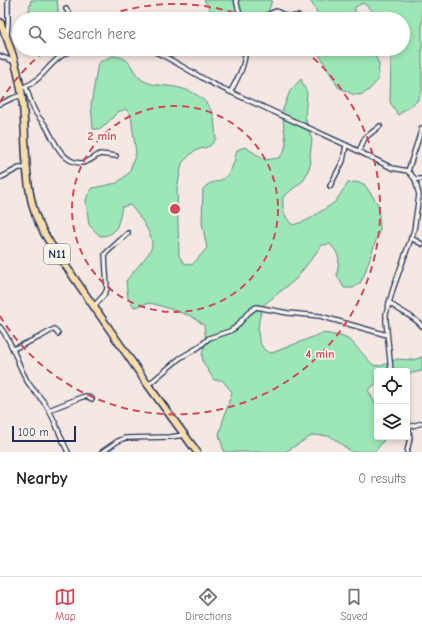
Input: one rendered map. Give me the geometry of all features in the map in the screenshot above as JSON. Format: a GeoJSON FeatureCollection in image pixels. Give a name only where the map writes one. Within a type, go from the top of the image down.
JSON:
{"type":"FeatureCollection","features":[{"type":"Feature","properties":{"kind":"highway","name":"N11"},"geometry":{"type":"LineString","coordinates":[[0,22],[12,56]]}},
{"type":"Feature","properties":{"kind":"highway","name":"N11"},"geometry":{"type":"LineString","coordinates":[[12,56],[23,88],[22,96],[28,168],[33,207],[37,220],[50,243],[148,385],[197,452]]}},
{"type":"Feature","properties":{"kind":"street"},"geometry":{"type":"LineString","coordinates":[[6,36],[8,24],[8,0]]}},
{"type":"Feature","properties":{"kind":"street"},"geometry":{"type":"LineString","coordinates":[[236,0],[239,12]]}},
{"type":"Feature","properties":{"kind":"street"},"geometry":{"type":"LineString","coordinates":[[0,56],[14,62]]}},
{"type":"Feature","properties":{"kind":"street"},"geometry":{"type":"LineString","coordinates":[[61,56],[40,78],[23,88],[34,110],[45,124],[56,146],[62,154],[76,162],[88,162],[104,153],[116,156]]}},
{"type":"Feature","properties":{"kind":"street"},"geometry":{"type":"LineString","coordinates":[[164,56],[201,78],[359,151],[392,168],[408,171],[415,179],[419,195],[415,224],[389,302],[386,321],[391,368]]}},
{"type":"Feature","properties":{"kind":"street"},"geometry":{"type":"LineString","coordinates":[[231,91],[243,68],[245,56]]}},
{"type":"Feature","properties":{"kind":"street"},"geometry":{"type":"LineString","coordinates":[[0,104],[22,96]]}},
{"type":"Feature","properties":{"kind":"street"},"geometry":{"type":"LineString","coordinates":[[359,151],[365,138],[380,126]]}},
{"type":"Feature","properties":{"kind":"street"},"geometry":{"type":"LineString","coordinates":[[408,171],[422,128]]}},
{"type":"Feature","properties":{"kind":"street"},"geometry":{"type":"LineString","coordinates":[[330,186],[343,161],[346,145]]}},
{"type":"Feature","properties":{"kind":"street"},"geometry":{"type":"LineString","coordinates":[[0,178],[11,174],[19,168],[28,168]]}},
{"type":"Feature","properties":{"kind":"street"},"geometry":{"type":"LineString","coordinates":[[415,179],[422,179]]}},
{"type":"Feature","properties":{"kind":"street"},"geometry":{"type":"LineString","coordinates":[[94,306],[104,295],[107,289],[105,254],[128,233]]}},
{"type":"Feature","properties":{"kind":"street"},"geometry":{"type":"LineString","coordinates":[[411,238],[422,244]]}},
{"type":"Feature","properties":{"kind":"street"},"geometry":{"type":"LineString","coordinates":[[389,302],[394,307],[411,316],[422,326]]}},
{"type":"Feature","properties":{"kind":"street"},"geometry":{"type":"LineString","coordinates":[[148,385],[180,358],[199,347],[209,338],[230,331],[236,327],[248,313],[256,307],[288,313],[320,316],[387,335]]}},
{"type":"Feature","properties":{"kind":"street"},"geometry":{"type":"LineString","coordinates":[[0,327],[8,338],[25,378],[49,410],[68,452]]}},
{"type":"Feature","properties":{"kind":"street"},"geometry":{"type":"LineString","coordinates":[[13,349],[54,329],[58,334]]}},
{"type":"Feature","properties":{"kind":"street"},"geometry":{"type":"LineString","coordinates":[[49,410],[82,397],[86,396],[92,399]]}},
{"type":"Feature","properties":{"kind":"street"},"geometry":{"type":"LineString","coordinates":[[410,427],[422,423]]}},
{"type":"Feature","properties":{"kind":"street"},"geometry":{"type":"LineString","coordinates":[[102,452],[118,441],[126,438],[170,437],[185,434]]}},
{"type":"Feature","properties":{"kind":"street"},"geometry":{"type":"LineString","coordinates":[[407,452],[409,449],[410,440]]}},
{"type":"Feature","properties":{"kind":"green space"},"geometry":{"type":"Polygon","coordinates":[[[31,0],[57,0],[58,12],[29,12],[31,0]]]}},
{"type":"Feature","properties":{"kind":"green space"},"geometry":{"type":"Polygon","coordinates":[[[204,0],[272,0],[268,12],[212,12],[204,0]]]}},
{"type":"Feature","properties":{"kind":"green space"},"geometry":{"type":"Polygon","coordinates":[[[310,0],[422,0],[422,90],[417,101],[398,115],[390,102],[390,56],[410,56],[410,12],[374,12],[363,3],[355,7],[355,12],[317,12],[310,0]]]}},
{"type":"Feature","properties":{"kind":"green space"},"geometry":{"type":"Polygon","coordinates":[[[112,56],[119,57],[128,62],[135,73],[144,81],[156,85],[175,87],[188,91],[200,97],[210,107],[215,123],[216,139],[210,146],[194,151],[182,163],[177,189],[179,256],[184,263],[192,265],[207,248],[202,223],[203,189],[208,184],[220,180],[229,174],[233,166],[237,150],[245,147],[265,160],[279,158],[284,152],[286,143],[282,112],[290,91],[301,79],[307,93],[305,117],[312,140],[310,156],[311,163],[304,180],[283,197],[283,209],[286,216],[293,225],[308,220],[335,202],[348,183],[355,182],[364,184],[378,204],[380,229],[360,283],[353,288],[344,288],[337,275],[339,259],[336,251],[330,244],[322,245],[296,279],[261,307],[262,310],[259,319],[258,335],[261,345],[265,350],[272,353],[323,333],[341,336],[351,341],[373,365],[381,366],[397,359],[413,360],[422,357],[422,371],[410,373],[410,368],[374,368],[374,385],[368,390],[374,401],[374,440],[384,440],[375,452],[352,452],[330,436],[313,435],[285,452],[224,452],[219,434],[232,392],[222,380],[214,380],[203,362],[202,354],[206,341],[204,325],[191,316],[158,305],[149,303],[134,307],[128,298],[126,281],[151,249],[152,244],[149,232],[130,205],[122,207],[117,227],[111,234],[100,236],[89,225],[86,201],[88,194],[93,188],[117,183],[129,173],[136,153],[131,116],[126,109],[118,112],[101,129],[93,129],[91,105],[98,63],[112,56]]]}},
{"type":"Feature","properties":{"kind":"green space"},"geometry":{"type":"Polygon","coordinates":[[[320,56],[375,56],[379,64],[378,80],[368,91],[360,95],[352,94],[338,87],[320,56]]]}}]}
